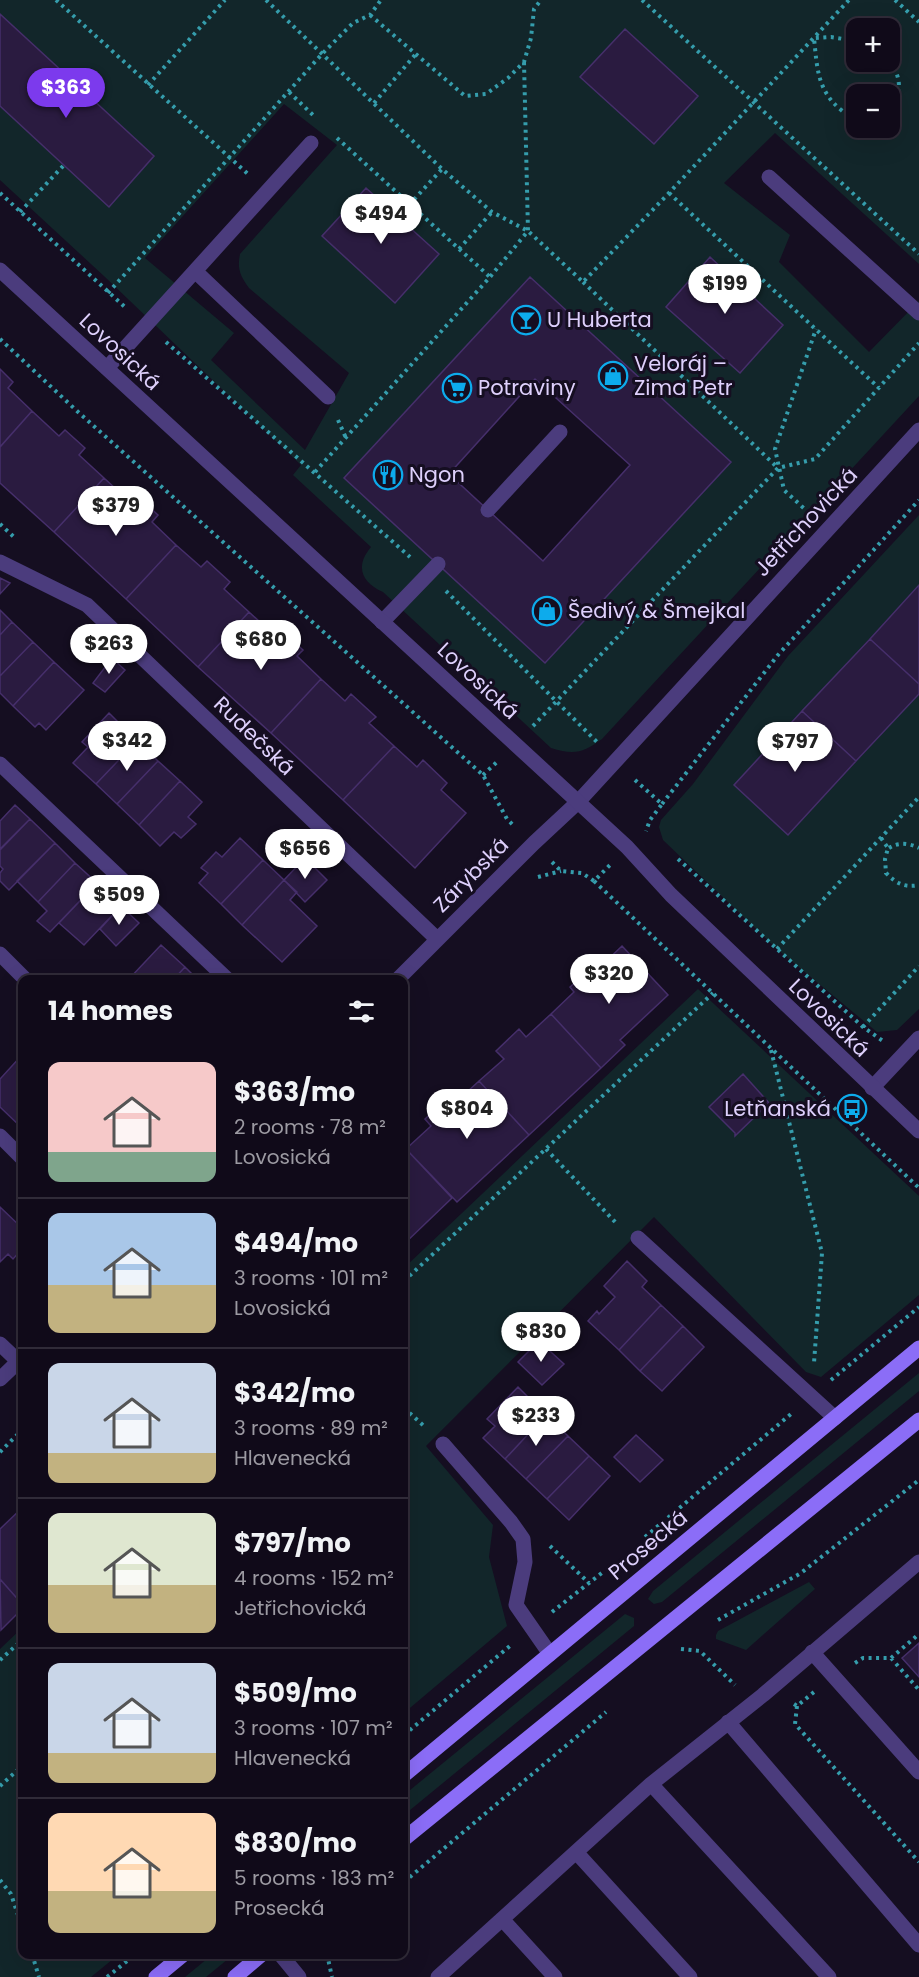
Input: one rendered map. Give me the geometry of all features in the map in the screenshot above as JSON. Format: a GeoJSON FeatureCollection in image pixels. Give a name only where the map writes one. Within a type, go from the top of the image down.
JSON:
{"type":"FeatureCollection","features":[{"type":"Feature","properties":{"kind":"main road","name":"Prosecká"},"geometry":{"type":"LineString","coordinates":[[408,1772],[919,1348]]}},
{"type":"Feature","properties":{"kind":"main road"},"geometry":{"type":"LineString","coordinates":[[408,1836],[919,1420]]}},
{"type":"Feature","properties":{"kind":"main road"},"geometry":{"type":"LineString","coordinates":[[156,1977],[178,1959]]}},
{"type":"Feature","properties":{"kind":"main road"},"geometry":{"type":"LineString","coordinates":[[235,1977],[256,1959]]}},
{"type":"Feature","properties":{"kind":"street"},"geometry":{"type":"LineString","coordinates":[[107,368],[311,143]]}},
{"type":"Feature","properties":{"kind":"street"},"geometry":{"type":"LineString","coordinates":[[769,177],[919,313]]}},
{"type":"Feature","properties":{"kind":"street","name":"Lovosická"},"geometry":{"type":"LineString","coordinates":[[0,270],[578,802],[627,848],[671,895],[919,1131]]}},
{"type":"Feature","properties":{"kind":"street"},"geometry":{"type":"LineString","coordinates":[[195,271],[328,397]]}},
{"type":"Feature","properties":{"kind":"street","name":"Jetřichovická"},"geometry":{"type":"LineString","coordinates":[[578,802],[919,430]]}},
{"type":"Feature","properties":{"kind":"street"},"geometry":{"type":"LineString","coordinates":[[488,510],[560,432]]}},
{"type":"Feature","properties":{"kind":"street","name":"Rudečská"},"geometry":{"type":"LineString","coordinates":[[0,562],[87,605],[436,938]]}},
{"type":"Feature","properties":{"kind":"street"},"geometry":{"type":"LineString","coordinates":[[382,622],[438,564]]}},
{"type":"Feature","properties":{"kind":"street"},"geometry":{"type":"LineString","coordinates":[[0,764],[223,975]]}},
{"type":"Feature","properties":{"kind":"street","name":"Zárybská"},"geometry":{"type":"LineString","coordinates":[[402,975],[436,938],[578,802]]}},
{"type":"Feature","properties":{"kind":"street"},"geometry":{"type":"LineString","coordinates":[[0,954],[21,975]]}},
{"type":"Feature","properties":{"kind":"street"},"geometry":{"type":"LineString","coordinates":[[872,1088],[919,1038]]}},
{"type":"Feature","properties":{"kind":"street"},"geometry":{"type":"LineString","coordinates":[[0,1136],[18,1154]]}},
{"type":"Feature","properties":{"kind":"street"},"geometry":{"type":"LineString","coordinates":[[638,1238],[834,1418]]}},
{"type":"Feature","properties":{"kind":"street"},"geometry":{"type":"LineString","coordinates":[[0,1344],[18,1358]]}},
{"type":"Feature","properties":{"kind":"street"},"geometry":{"type":"LineString","coordinates":[[0,1379],[18,1362]]}},
{"type":"Feature","properties":{"kind":"street"},"geometry":{"type":"LineString","coordinates":[[443,1444],[523,1539],[525,1562],[516,1605],[549,1654]]}},
{"type":"Feature","properties":{"kind":"street"},"geometry":{"type":"LineString","coordinates":[[438,1977],[651,1784],[919,1562]]}},
{"type":"Feature","properties":{"kind":"street"},"geometry":{"type":"LineString","coordinates":[[812,1652],[919,1772]]}},
{"type":"Feature","properties":{"kind":"street"},"geometry":{"type":"LineString","coordinates":[[728,1722],[919,1945]]}},
{"type":"Feature","properties":{"kind":"street"},"geometry":{"type":"LineString","coordinates":[[651,1784],[829,1977]]}},
{"type":"Feature","properties":{"kind":"street"},"geometry":{"type":"LineString","coordinates":[[576,1852],[690,1977]]}},
{"type":"Feature","properties":{"kind":"street"},"geometry":{"type":"LineString","coordinates":[[502,1919],[555,1977]]}},
{"type":"Feature","properties":{"kind":"street"},"geometry":{"type":"LineString","coordinates":[[284,1959],[299,1977]]}},
{"type":"Feature","properties":{"kind":"path"},"geometry":{"type":"LineString","coordinates":[[56,0],[267,191]]}},
{"type":"Feature","properties":{"kind":"path"},"geometry":{"type":"LineString","coordinates":[[148,85],[225,0]]}},
{"type":"Feature","properties":{"kind":"path"},"geometry":{"type":"LineString","coordinates":[[266,0],[442,169],[492,212],[528,231],[584,282],[778,468]]}},
{"type":"Feature","properties":{"kind":"path"},"geometry":{"type":"LineString","coordinates":[[108,293],[322,54],[353,23],[370,15],[381,0]]}},
{"type":"Feature","properties":{"kind":"path"},"geometry":{"type":"LineString","coordinates":[[315,472],[490,278],[528,231],[524,62],[531,38],[534,9],[541,0]]}},
{"type":"Feature","properties":{"kind":"path"},"geometry":{"type":"LineString","coordinates":[[642,0],[919,254]]}},
{"type":"Feature","properties":{"kind":"path"},"geometry":{"type":"LineString","coordinates":[[584,282],[849,0]]}},
{"type":"Feature","properties":{"kind":"path"},"geometry":{"type":"LineString","coordinates":[[895,0],[919,22]]}},
{"type":"Feature","properties":{"kind":"path"},"geometry":{"type":"LineString","coordinates":[[370,15],[465,96],[486,94],[508,78],[524,62]]}},
{"type":"Feature","properties":{"kind":"path"},"geometry":{"type":"LineString","coordinates":[[814,38],[846,39]]}},
{"type":"Feature","properties":{"kind":"path"},"geometry":{"type":"LineString","coordinates":[[814,38],[820,82],[830,100],[846,114]]}},
{"type":"Feature","properties":{"kind":"path"},"geometry":{"type":"LineString","coordinates":[[374,103],[415,55]]}},
{"type":"Feature","properties":{"kind":"path"},"geometry":{"type":"LineString","coordinates":[[289,92],[315,116]]}},
{"type":"Feature","properties":{"kind":"path"},"geometry":{"type":"LineString","coordinates":[[332,132],[490,278]]}},
{"type":"Feature","properties":{"kind":"path"},"geometry":{"type":"LineString","coordinates":[[20,212],[64,165]]}},
{"type":"Feature","properties":{"kind":"path"},"geometry":{"type":"LineString","coordinates":[[409,205],[442,169]]}},
{"type":"Feature","properties":{"kind":"path"},"geometry":{"type":"LineString","coordinates":[[0,193],[108,293],[406,553]]}},
{"type":"Feature","properties":{"kind":"path"},"geometry":{"type":"LineString","coordinates":[[669,193],[879,388]]}},
{"type":"Feature","properties":{"kind":"path"},"geometry":{"type":"LineString","coordinates":[[459,249],[492,212]]}},
{"type":"Feature","properties":{"kind":"path"},"geometry":{"type":"LineString","coordinates":[[816,329],[775,449],[784,490],[827,530]]}},
{"type":"Feature","properties":{"kind":"path"},"geometry":{"type":"LineString","coordinates":[[483,775],[778,468],[815,459],[919,343]]}},
{"type":"Feature","properties":{"kind":"path"},"geometry":{"type":"LineString","coordinates":[[662,804],[778,655],[919,501]]}},
{"type":"Feature","properties":{"kind":"path"},"geometry":{"type":"LineString","coordinates":[[777,949],[919,797]]}},
{"type":"Feature","properties":{"kind":"path"},"geometry":{"type":"LineString","coordinates":[[646,831],[655,838]]}},
{"type":"Feature","properties":{"kind":"path"},"geometry":{"type":"LineString","coordinates":[[880,838],[888,848]]}},
{"type":"Feature","properties":{"kind":"path"},"geometry":{"type":"LineString","coordinates":[[919,848],[894,844],[888,848],[885,859],[886,873],[902,886],[919,885]]}},
{"type":"Feature","properties":{"kind":"path"},"geometry":{"type":"LineString","coordinates":[[672,854],[863,1027],[902,1056]]}},
{"type":"Feature","properties":{"kind":"path"},"geometry":{"type":"LineString","coordinates":[[594,881],[919,1188]]}},
{"type":"Feature","properties":{"kind":"path"},"geometry":{"type":"LineString","coordinates":[[863,1027],[919,966]]}},
{"type":"Feature","properties":{"kind":"path"},"geometry":{"type":"LineString","coordinates":[[408,1277],[713,993]]}},
{"type":"Feature","properties":{"kind":"path"},"geometry":{"type":"LineString","coordinates":[[771,1049],[822,1253],[812,1396]]}},
{"type":"Feature","properties":{"kind":"path"},"geometry":{"type":"LineString","coordinates":[[546,1149],[614,1223],[638,1238]]}},
{"type":"Feature","properties":{"kind":"path"},"geometry":{"type":"LineString","coordinates":[[639,1542],[919,1307]]}},
{"type":"Feature","properties":{"kind":"path"},"geometry":{"type":"LineString","coordinates":[[0,1452],[18,1434]]}},
{"type":"Feature","properties":{"kind":"path"},"geometry":{"type":"LineString","coordinates":[[714,1623],[801,1573],[919,1480]]}},
{"type":"Feature","properties":{"kind":"path"},"geometry":{"type":"LineString","coordinates":[[569,1564],[589,1583]]}},
{"type":"Feature","properties":{"kind":"path"},"geometry":{"type":"LineString","coordinates":[[408,1732],[530,1629],[612,1566]]}},
{"type":"Feature","properties":{"kind":"path"},"geometry":{"type":"LineString","coordinates":[[833,1678],[863,1658],[891,1658],[919,1634]]}},
{"type":"Feature","properties":{"kind":"path"},"geometry":{"type":"LineString","coordinates":[[672,1657],[690,1642]]}},
{"type":"Feature","properties":{"kind":"path"},"geometry":{"type":"LineString","coordinates":[[0,1660],[18,1644]]}},
{"type":"Feature","properties":{"kind":"path"},"geometry":{"type":"LineString","coordinates":[[891,1658],[919,1690]]}},
{"type":"Feature","properties":{"kind":"path"},"geometry":{"type":"LineString","coordinates":[[797,1706],[795,1724],[919,1862]]}},
{"type":"Feature","properties":{"kind":"path"},"geometry":{"type":"LineString","coordinates":[[408,1879],[610,1709]]}},
{"type":"Feature","properties":{"kind":"path"},"geometry":{"type":"LineString","coordinates":[[0,1786],[18,1770]]}},
{"type":"Feature","properties":{"kind":"path"},"geometry":{"type":"LineString","coordinates":[[0,1881],[12,1894],[18,1914]]}},
{"type":"Feature","properties":{"kind":"path"},"geometry":{"type":"LineString","coordinates":[[34,1959],[39,1977]]}},
{"type":"Feature","properties":{"kind":"path"},"geometry":{"type":"LineString","coordinates":[[107,1977],[130,1959]]}},
{"type":"Feature","properties":{"kind":"path"},"geometry":{"type":"LineString","coordinates":[[328,1959],[330,1976]]}},
{"type":"Feature","properties":{"kind":"green space"},"geometry":{"type":"Polygon","coordinates":[[[0,0],[919,0],[919,264],[775,133],[724,183],[790,235],[779,262],[869,352],[919,301],[919,396],[602,739],[584,750],[566,752],[551,748],[383,592],[365,578],[363,561],[371,547],[293,475],[301,465],[0,180],[0,106],[154,156],[0,14],[0,0]],[[625,29],[581,77],[654,144],[698,95],[625,29]],[[284,104],[145,258],[234,333],[211,360],[305,450],[349,373],[249,288],[241,276],[240,254],[337,145],[284,104]],[[366,188],[395,303],[439,254],[366,188]],[[710,257],[666,307],[740,373],[783,325],[710,257]],[[530,278],[345,478],[545,663],[731,462],[530,278]]]}},
{"type":"Feature","properties":{"kind":"green space"},"geometry":{"type":"Polygon","coordinates":[[[919,515],[919,585],[734,785],[788,835],[919,694],[919,1009],[897,1030],[877,1032],[777,949],[663,840],[659,827],[661,820],[693,784],[788,656],[919,515]]]}},
{"type":"Feature","properties":{"kind":"green space"},"geometry":{"type":"Polygon","coordinates":[[[698,989],[919,1196],[919,1295],[821,1377],[806,1372],[654,1217],[426,1446],[493,1525],[489,1557],[507,1626],[408,1710],[408,1264],[698,989]],[[743,1074],[734,1134],[736,1135],[769,1103],[743,1074]]]}},
{"type":"Feature","properties":{"kind":"green space"},"geometry":{"type":"Polygon","coordinates":[[[919,1373],[919,1391],[662,1602],[654,1604],[648,1599],[653,1591],[919,1373]]]}},
{"type":"Feature","properties":{"kind":"green space"},"geometry":{"type":"Polygon","coordinates":[[[809,1582],[815,1589],[746,1650],[716,1639],[718,1631],[809,1582]]]}},
{"type":"Feature","properties":{"kind":"green space"},"geometry":{"type":"Polygon","coordinates":[[[625,1614],[634,1618],[634,1626],[408,1812],[408,1792],[625,1614]]]}},
{"type":"Feature","properties":{"kind":"green space"},"geometry":{"type":"Polygon","coordinates":[[[18,1632],[18,1959],[113,1959],[91,1977],[0,1977],[0,1649],[18,1632]]]}},
{"type":"Feature","properties":{"kind":"green space"},"geometry":{"type":"Polygon","coordinates":[[[207,1959],[228,1959],[206,1977],[185,1977],[207,1959]]]}},
{"type":"Feature","properties":{"kind":"building"},"geometry":{"type":"Polygon","coordinates":[[[0,14],[154,156],[109,207],[0,106],[0,14]]]}},
{"type":"Feature","properties":{"kind":"building"},"geometry":{"type":"Polygon","coordinates":[[[625,29],[698,96],[654,144],[580,77],[625,29]]]}},
{"type":"Feature","properties":{"kind":"building"},"geometry":{"type":"Polygon","coordinates":[[[366,188],[439,254],[395,303],[322,236],[366,188]]]}},
{"type":"Feature","properties":{"kind":"building"},"geometry":{"type":"Polygon","coordinates":[[[710,257],[783,325],[740,373],[666,307],[710,257]]]}},
{"type":"Feature","properties":{"kind":"building"},"geometry":{"type":"Polygon","coordinates":[[[530,277],[731,462],[545,663],[344,478],[530,277]],[[535,379],[449,474],[543,561],[630,465],[535,379]]]}},
{"type":"Feature","properties":{"kind":"building"},"geometry":{"type":"Polygon","coordinates":[[[0,369],[13,382],[8,388],[32,411],[0,447],[0,369]]]}},
{"type":"Feature","properties":{"kind":"building"},"geometry":{"type":"Polygon","coordinates":[[[32,411],[59,436],[65,430],[85,448],[79,455],[104,478],[54,532],[0,483],[0,447],[32,411]]]}},
{"type":"Feature","properties":{"kind":"building"},"geometry":{"type":"Polygon","coordinates":[[[104,478],[129,501],[135,494],[158,515],[152,522],[176,545],[126,599],[54,532],[104,478]]]}},
{"type":"Feature","properties":{"kind":"building"},"geometry":{"type":"Polygon","coordinates":[[[176,545],[201,567],[207,561],[230,582],[224,589],[249,612],[198,667],[126,599],[176,545]]]}},
{"type":"Feature","properties":{"kind":"building"},"geometry":{"type":"Polygon","coordinates":[[[0,578],[10,583],[0,594],[0,578]]]}},
{"type":"Feature","properties":{"kind":"building"},"geometry":{"type":"Polygon","coordinates":[[[919,585],[919,684],[870,639],[919,585]]]}},
{"type":"Feature","properties":{"kind":"building"},"geometry":{"type":"Polygon","coordinates":[[[0,610],[12,622],[0,635],[0,610]]]}},
{"type":"Feature","properties":{"kind":"building"},"geometry":{"type":"Polygon","coordinates":[[[249,612],[273,634],[279,628],[303,650],[297,656],[321,679],[271,733],[198,667],[249,612]]]}},
{"type":"Feature","properties":{"kind":"building"},"geometry":{"type":"Polygon","coordinates":[[[12,622],[33,642],[0,676],[0,635],[12,622]]]}},
{"type":"Feature","properties":{"kind":"building"},"geometry":{"type":"Polygon","coordinates":[[[870,639],[919,684],[919,694],[856,761],[802,711],[870,639]]]}},
{"type":"Feature","properties":{"kind":"building"},"geometry":{"type":"Polygon","coordinates":[[[33,642],[54,662],[13,706],[0,693],[0,676],[33,642]]]}},
{"type":"Feature","properties":{"kind":"building"},"geometry":{"type":"Polygon","coordinates":[[[112,658],[125,670],[105,692],[93,683],[112,658]]]}},
{"type":"Feature","properties":{"kind":"building"},"geometry":{"type":"Polygon","coordinates":[[[54,662],[84,690],[46,730],[39,723],[35,727],[13,706],[54,662]]]}},
{"type":"Feature","properties":{"kind":"building"},"geometry":{"type":"Polygon","coordinates":[[[321,679],[345,701],[351,694],[376,717],[369,723],[394,746],[343,800],[271,733],[321,679]]]}},
{"type":"Feature","properties":{"kind":"building"},"geometry":{"type":"Polygon","coordinates":[[[802,711],[856,761],[788,835],[734,785],[802,711]]]}},
{"type":"Feature","properties":{"kind":"building"},"geometry":{"type":"Polygon","coordinates":[[[109,713],[137,741],[96,784],[73,763],[88,747],[82,742],[109,713]]]}},
{"type":"Feature","properties":{"kind":"building"},"geometry":{"type":"Polygon","coordinates":[[[137,741],[158,761],[117,804],[96,784],[137,741]]]}},
{"type":"Feature","properties":{"kind":"building"},"geometry":{"type":"Polygon","coordinates":[[[394,746],[417,767],[423,760],[447,783],[441,790],[466,813],[415,868],[343,800],[394,746]]]}},
{"type":"Feature","properties":{"kind":"building"},"geometry":{"type":"Polygon","coordinates":[[[158,761],[180,781],[139,825],[117,804],[158,761]]]}},
{"type":"Feature","properties":{"kind":"building"},"geometry":{"type":"Polygon","coordinates":[[[180,781],[202,802],[188,817],[196,824],[181,838],[174,832],[160,846],[139,825],[180,781]]]}},
{"type":"Feature","properties":{"kind":"building"},"geometry":{"type":"Polygon","coordinates":[[[15,805],[30,819],[0,849],[0,821],[15,805]]]}},
{"type":"Feature","properties":{"kind":"building"},"geometry":{"type":"Polygon","coordinates":[[[30,819],[55,843],[9,890],[0,881],[0,873],[3,869],[0,866],[0,850],[30,819]]]}},
{"type":"Feature","properties":{"kind":"building"},"geometry":{"type":"Polygon","coordinates":[[[240,838],[263,860],[221,904],[199,883],[208,873],[201,868],[216,852],[222,857],[240,838]]]}},
{"type":"Feature","properties":{"kind":"building"},"geometry":{"type":"Polygon","coordinates":[[[55,843],[75,863],[38,902],[17,881],[55,843]]]}},
{"type":"Feature","properties":{"kind":"building"},"geometry":{"type":"Polygon","coordinates":[[[305,858],[327,880],[305,902],[284,880],[305,858]]]}},
{"type":"Feature","properties":{"kind":"building"},"geometry":{"type":"Polygon","coordinates":[[[263,860],[284,880],[242,925],[221,904],[263,860]]]}},
{"type":"Feature","properties":{"kind":"building"},"geometry":{"type":"Polygon","coordinates":[[[75,863],[97,883],[50,932],[37,921],[47,911],[38,902],[75,863]]]}},
{"type":"Feature","properties":{"kind":"building"},"geometry":{"type":"Polygon","coordinates":[[[284,880],[297,892],[290,900],[317,926],[282,962],[242,925],[284,880]]]}},
{"type":"Feature","properties":{"kind":"building"},"geometry":{"type":"Polygon","coordinates":[[[97,883],[121,906],[84,945],[59,923],[97,883]]]}},
{"type":"Feature","properties":{"kind":"building"},"geometry":{"type":"Polygon","coordinates":[[[121,906],[139,923],[116,946],[100,929],[121,906]]]}},
{"type":"Feature","properties":{"kind":"building"},"geometry":{"type":"Polygon","coordinates":[[[161,945],[185,967],[178,975],[133,975],[161,945]]]}},
{"type":"Feature","properties":{"kind":"building"},"geometry":{"type":"Polygon","coordinates":[[[622,946],[668,995],[620,1040],[625,1045],[601,1068],[551,1014],[574,992],[570,987],[594,965],[598,969],[622,946]]]}},
{"type":"Feature","properties":{"kind":"building"},"geometry":{"type":"Polygon","coordinates":[[[185,967],[193,975],[178,975],[185,967]]]}},
{"type":"Feature","properties":{"kind":"building"},"geometry":{"type":"Polygon","coordinates":[[[551,1014],[601,1068],[529,1135],[479,1081],[504,1059],[496,1051],[519,1029],[526,1037],[551,1014]]]}},
{"type":"Feature","properties":{"kind":"building"},"geometry":{"type":"Polygon","coordinates":[[[18,1059],[18,1124],[0,1107],[0,1079],[18,1059]]]}},
{"type":"Feature","properties":{"kind":"building"},"geometry":{"type":"Polygon","coordinates":[[[743,1074],[769,1103],[735,1136],[735,1133],[709,1107],[743,1074]]]}},
{"type":"Feature","properties":{"kind":"building"},"geometry":{"type":"Polygon","coordinates":[[[479,1081],[529,1135],[457,1202],[408,1151],[408,1147],[431,1126],[425,1119],[448,1097],[454,1104],[479,1081]]]}},
{"type":"Feature","properties":{"kind":"building"},"geometry":{"type":"Polygon","coordinates":[[[408,1151],[452,1198],[408,1240],[408,1151]]]}},
{"type":"Feature","properties":{"kind":"building"},"geometry":{"type":"Polygon","coordinates":[[[0,1207],[18,1224],[18,1253],[13,1259],[8,1254],[0,1262],[0,1207]]]}},
{"type":"Feature","properties":{"kind":"building"},"geometry":{"type":"Polygon","coordinates":[[[627,1261],[647,1281],[642,1287],[661,1305],[619,1350],[588,1321],[597,1311],[599,1314],[615,1297],[604,1286],[627,1261]]]}},
{"type":"Feature","properties":{"kind":"building"},"geometry":{"type":"Polygon","coordinates":[[[661,1305],[683,1326],[640,1371],[619,1350],[661,1305]]]}},
{"type":"Feature","properties":{"kind":"building"},"geometry":{"type":"Polygon","coordinates":[[[683,1326],[704,1347],[662,1391],[640,1371],[683,1326]]]}},
{"type":"Feature","properties":{"kind":"building"},"geometry":{"type":"Polygon","coordinates":[[[539,1341],[564,1364],[542,1385],[518,1362],[539,1341]]]}},
{"type":"Feature","properties":{"kind":"building"},"geometry":{"type":"Polygon","coordinates":[[[518,1387],[546,1415],[505,1459],[483,1438],[495,1426],[487,1419],[518,1387]]]}},
{"type":"Feature","properties":{"kind":"building"},"geometry":{"type":"Polygon","coordinates":[[[546,1415],[568,1436],[526,1479],[505,1459],[546,1415]]]}},
{"type":"Feature","properties":{"kind":"building"},"geometry":{"type":"Polygon","coordinates":[[[636,1435],[663,1460],[640,1482],[614,1457],[636,1435]]]}},
{"type":"Feature","properties":{"kind":"building"},"geometry":{"type":"Polygon","coordinates":[[[568,1436],[589,1456],[547,1499],[526,1479],[568,1436]]]}},
{"type":"Feature","properties":{"kind":"building"},"geometry":{"type":"Polygon","coordinates":[[[589,1456],[610,1476],[569,1520],[547,1499],[589,1456]]]}},
{"type":"Feature","properties":{"kind":"building"},"geometry":{"type":"Polygon","coordinates":[[[18,1512],[18,1599],[0,1579],[0,1529],[18,1512]]]}},
{"type":"Feature","properties":{"kind":"building"},"geometry":{"type":"Polygon","coordinates":[[[0,1579],[18,1599],[18,1613],[1,1630],[0,1579]]]}},
{"type":"Feature","properties":{"kind":"building"},"geometry":{"type":"Polygon","coordinates":[[[919,1643],[919,1677],[902,1658],[919,1643]]]}},
{"type":"Feature","properties":{"kind":"place","name":"U Huberta"},"geometry":{"type":"Point","coordinates":[526,320]}},
{"type":"Feature","properties":{"kind":"place","name":"Veloráj – Zima Petr"},"geometry":{"type":"Point","coordinates":[613,376]}},
{"type":"Feature","properties":{"kind":"place","name":"Potraviny"},"geometry":{"type":"Point","coordinates":[457,388]}},
{"type":"Feature","properties":{"kind":"place","name":"Ngon"},"geometry":{"type":"Point","coordinates":[388,475]}},
{"type":"Feature","properties":{"kind":"place","name":"Šedivý & Šmejkal"},"geometry":{"type":"Point","coordinates":[547,611]}},
{"type":"Feature","properties":{"kind":"place","name":"Letňanská"},"geometry":{"type":"Point","coordinates":[852,1109]}}]}
